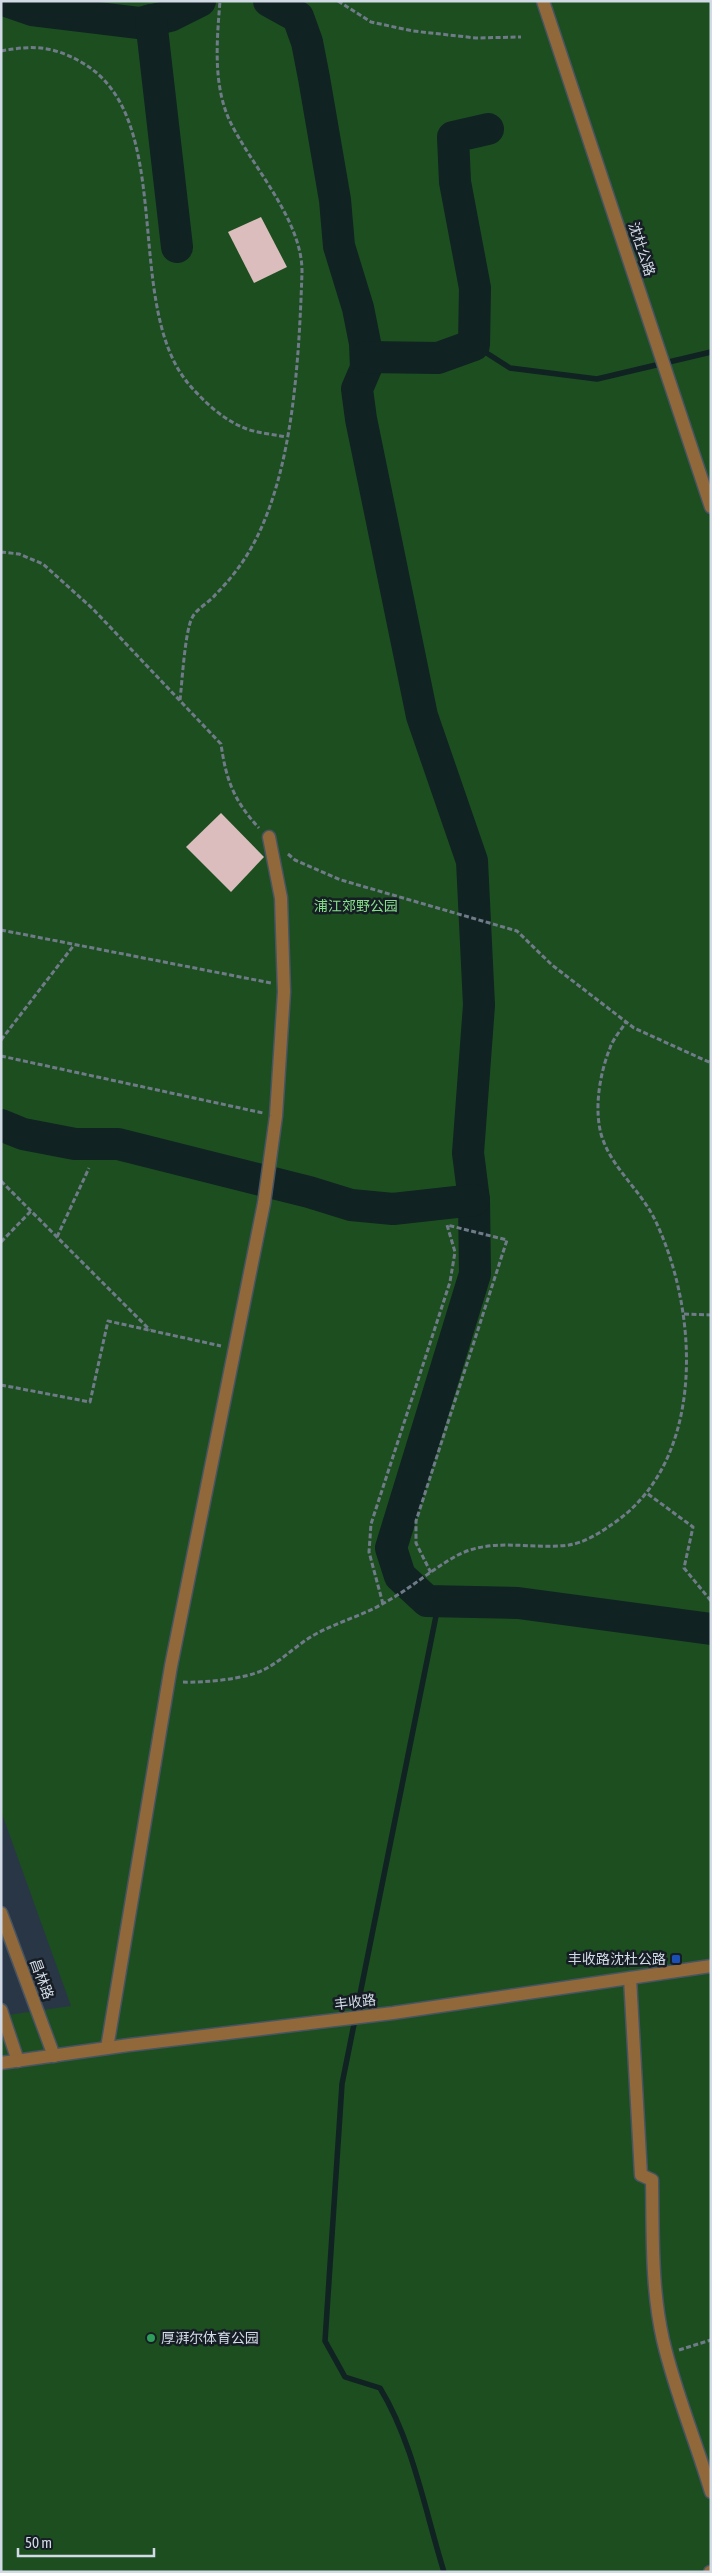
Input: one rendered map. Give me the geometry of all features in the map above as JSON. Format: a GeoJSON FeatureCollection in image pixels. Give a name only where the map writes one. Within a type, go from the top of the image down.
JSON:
{"type":"FeatureCollection","features":[{"type":"Feature","properties":{"kind":"street","name":"沈杜公路"},"geometry":{"type":"LineString","coordinates":[[543,1],[711,507]]}},
{"type":"Feature","properties":{"kind":"street"},"geometry":{"type":"LineString","coordinates":[[107,2048],[168,1681],[264,1202],[276,1116],[284,985],[281,898],[269,837]]}},
{"type":"Feature","properties":{"kind":"street","name":"昌林路"},"geometry":{"type":"LineString","coordinates":[[1,1913],[54,2056]]}},
{"type":"Feature","properties":{"kind":"street","name":"丰收路"},"geometry":{"type":"LineString","coordinates":[[1,2063],[362,2016],[711,1966]]}},
{"type":"Feature","properties":{"kind":"street"},"geometry":{"type":"LineString","coordinates":[[630,1978],[641,2175],[652,2180],[655,2298],[678,2400],[711,2492]]}},
{"type":"Feature","properties":{"kind":"street"},"geometry":{"type":"LineString","coordinates":[[1,2010],[18,2061]]}},
{"type":"Feature","properties":{"kind":"path"},"geometry":{"type":"LineString","coordinates":[[180,700],[192,617],[216,595],[237,570],[256,540],[270,506],[286,437],[295,381],[302,270],[294,235],[279,204],[229,118],[222,100],[218,67],[220,1]]}},
{"type":"Feature","properties":{"kind":"path"},"geometry":{"type":"LineString","coordinates":[[338,1],[371,22],[413,31],[476,38],[521,37]]}},
{"type":"Feature","properties":{"kind":"path"},"geometry":{"type":"LineString","coordinates":[[1,51],[38,46],[67,54],[94,69],[118,99],[136,142],[156,301],[162,329],[172,357],[186,381],[208,404],[242,427],[286,437]]}},
{"type":"Feature","properties":{"kind":"path"},"geometry":{"type":"LineString","coordinates":[[1,552],[19,554],[43,564],[93,609],[180,700],[221,744],[225,772],[236,800],[269,837],[295,860],[342,880],[492,923],[517,932],[552,965],[626,1022],[711,1063]]}},
{"type":"Feature","properties":{"kind":"path"},"geometry":{"type":"LineString","coordinates":[[1,930],[284,985]]}},
{"type":"Feature","properties":{"kind":"path"},"geometry":{"type":"LineString","coordinates":[[1,1040],[74,945]]}},
{"type":"Feature","properties":{"kind":"path"},"geometry":{"type":"LineString","coordinates":[[168,1681],[205,1684],[262,1671],[321,1631],[384,1604],[460,1554],[502,1544],[571,1545],[609,1526],[633,1510],[648,1494],[671,1454],[680,1424],[685,1385],[684,1314],[668,1252],[654,1218],[616,1166],[600,1132],[598,1093],[603,1070],[610,1046],[626,1022]]}},
{"type":"Feature","properties":{"kind":"path"},"geometry":{"type":"LineString","coordinates":[[1,1056],[276,1116]]}},
{"type":"Feature","properties":{"kind":"path"},"geometry":{"type":"LineString","coordinates":[[57,1237],[89,1168]]}},
{"type":"Feature","properties":{"kind":"path"},"geometry":{"type":"LineString","coordinates":[[1,1181],[150,1330]]}},
{"type":"Feature","properties":{"kind":"path"},"geometry":{"type":"LineString","coordinates":[[1,1242],[31,1211]]}},
{"type":"Feature","properties":{"kind":"path"},"geometry":{"type":"LineString","coordinates":[[384,1604],[368,1552],[371,1524],[450,1282],[454,1252],[447,1224],[507,1240],[416,1521],[416,1543],[431,1573]]}},
{"type":"Feature","properties":{"kind":"path"},"geometry":{"type":"LineString","coordinates":[[684,1314],[711,1315]]}},
{"type":"Feature","properties":{"kind":"path"},"geometry":{"type":"LineString","coordinates":[[1,1384],[90,1402],[108,1321],[234,1348]]}},
{"type":"Feature","properties":{"kind":"path"},"geometry":{"type":"LineString","coordinates":[[648,1494],[693,1527],[684,1568],[711,1601]]}},
{"type":"Feature","properties":{"kind":"path"},"geometry":{"type":"LineString","coordinates":[[666,2353],[689,2348],[711,2340]]}},
{"type":"Feature","properties":{"kind":"green space","name":"浦江郊野公园"},"geometry":{"type":"Polygon","coordinates":[[[1,1],[711,1],[711,2572],[1,2572],[1,2016],[71,2006],[1,1811],[1,1]]]}},
{"type":"Feature","properties":{"kind":"building"},"geometry":{"type":"Polygon","coordinates":[[[261,217],[287,267],[254,283],[228,232],[261,217]]]}},
{"type":"Feature","properties":{"kind":"building"},"geometry":{"type":"Polygon","coordinates":[[[221,813],[264,857],[231,892],[186,847],[221,813]]]}},
{"type":"Feature","properties":{"kind":"waterway"},"geometry":{"type":"LineString","coordinates":[[6,1],[32,10],[139,23],[170,16],[200,1]]}},
{"type":"Feature","properties":{"kind":"waterway"},"geometry":{"type":"LineString","coordinates":[[269,1],[298,17],[307,42],[335,200],[339,246],[358,308],[365,343],[366,368],[357,389],[361,419],[422,716],[472,861],[479,1005],[468,1153],[474,1200],[475,1274],[391,1548],[400,1576],[427,1601],[518,1603],[711,1629]]}},
{"type":"Feature","properties":{"kind":"waterway"},"geometry":{"type":"LineString","coordinates":[[151,20],[177,247]]}},
{"type":"Feature","properties":{"kind":"waterway"},"geometry":{"type":"LineString","coordinates":[[366,357],[438,358],[474,345],[475,288],[455,182],[453,137],[488,129]]}},
{"type":"Feature","properties":{"kind":"waterway"},"geometry":{"type":"LineString","coordinates":[[474,345],[510,368],[597,379],[711,352]]}},
{"type":"Feature","properties":{"kind":"waterway"},"geometry":{"type":"LineString","coordinates":[[1,1125],[23,1134],[75,1144],[118,1144],[309,1192],[351,1205],[393,1209],[474,1200]]}},
{"type":"Feature","properties":{"kind":"waterway"},"geometry":{"type":"LineString","coordinates":[[439,1601],[342,2084],[325,2341],[345,2377],[380,2388],[391,2409],[410,2454],[444,2572]]}},
{"type":"Feature","properties":{"kind":"place","name":"丰收路沈杜公路"},"geometry":{"type":"Point","coordinates":[676,1959]}},
{"type":"Feature","properties":{"kind":"place","name":"厚湃尔体育公园"},"geometry":{"type":"Point","coordinates":[151,2338]}}]}
